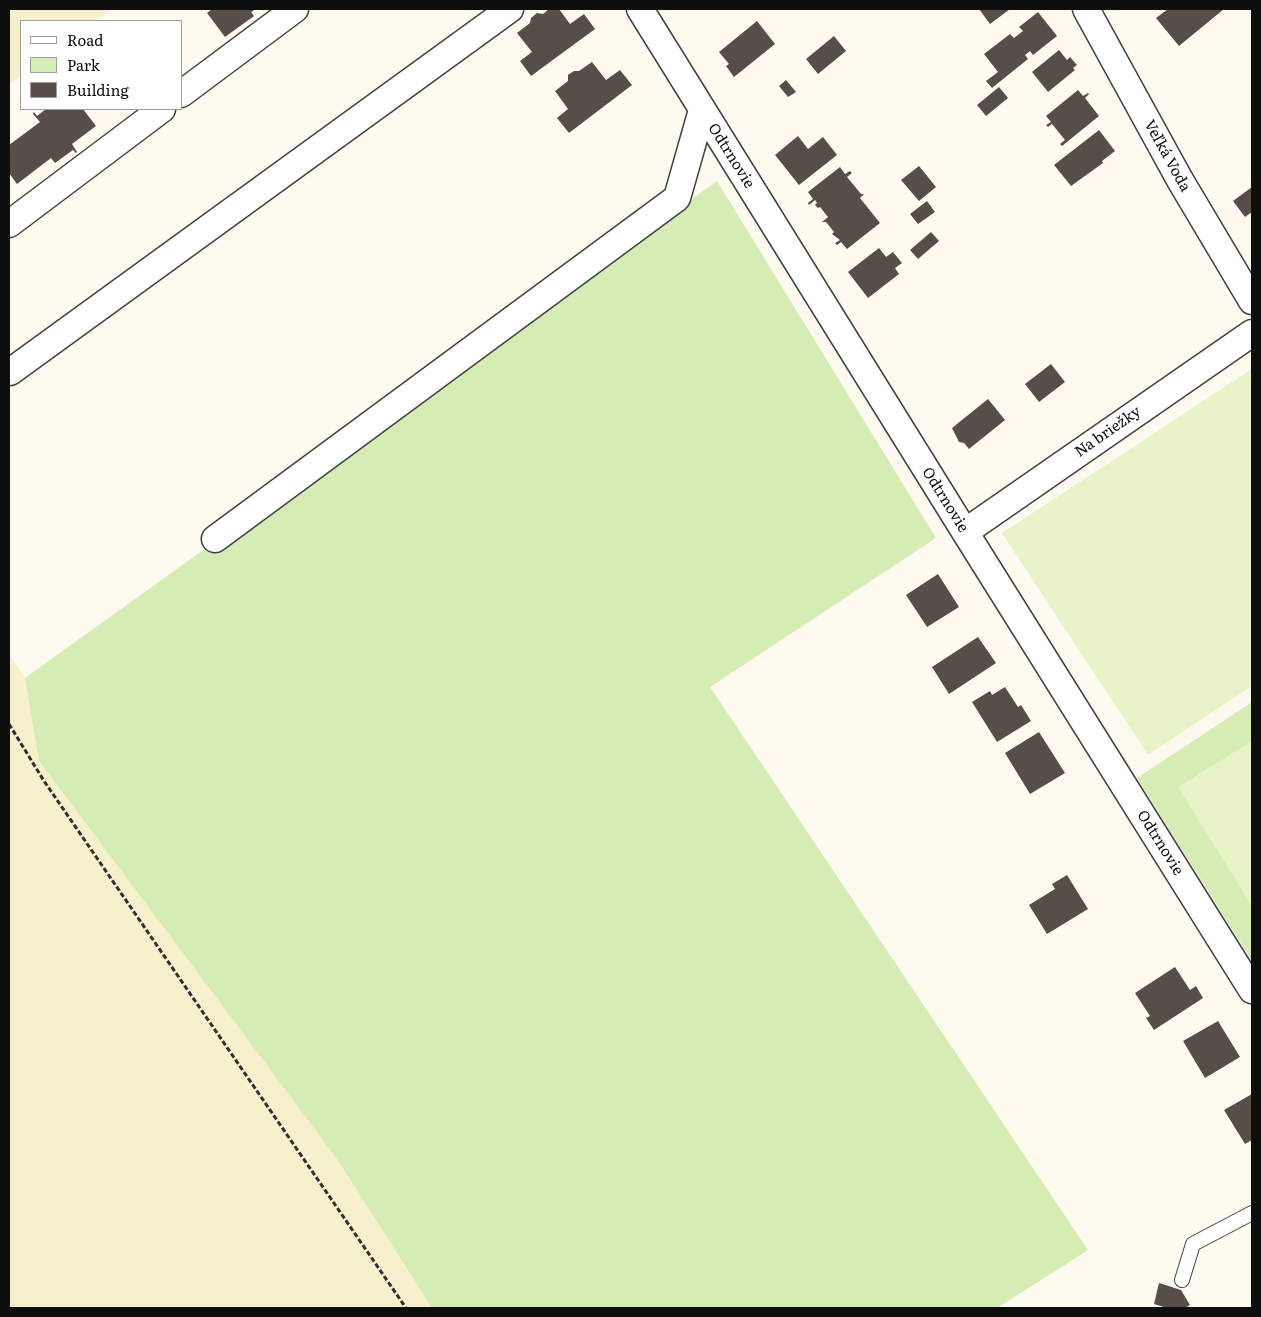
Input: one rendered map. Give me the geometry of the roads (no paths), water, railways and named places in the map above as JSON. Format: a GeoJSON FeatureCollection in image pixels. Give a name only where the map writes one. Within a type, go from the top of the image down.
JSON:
{"type":"FeatureCollection","features":[{"type":"Feature","properties":{"kind":"street"},"geometry":{"type":"LineString","coordinates":[[182,93],[295,9]]}},
{"type":"Feature","properties":{"kind":"street"},"geometry":{"type":"LineString","coordinates":[[10,372],[510,9]]}},
{"type":"Feature","properties":{"kind":"street","name":"Odtrnovie"},"geometry":{"type":"LineString","coordinates":[[640,9],[1252,990]]}},
{"type":"Feature","properties":{"kind":"street","name":"Veľká Voda"},"geometry":{"type":"LineString","coordinates":[[1086,9],[1180,180],[1252,301]]}},
{"type":"Feature","properties":{"kind":"street"},"geometry":{"type":"LineString","coordinates":[[9,224],[161,110]]}},
{"type":"Feature","properties":{"kind":"street"},"geometry":{"type":"LineString","coordinates":[[215,539],[677,198],[702,110]]}},
{"type":"Feature","properties":{"kind":"street","name":"Na briežky"},"geometry":{"type":"LineString","coordinates":[[965,532],[1252,332]]}},
{"type":"Feature","properties":{"kind":"lane"},"geometry":{"type":"LineString","coordinates":[[1182,1280],[1193,1244],[1252,1213]]}}]}
